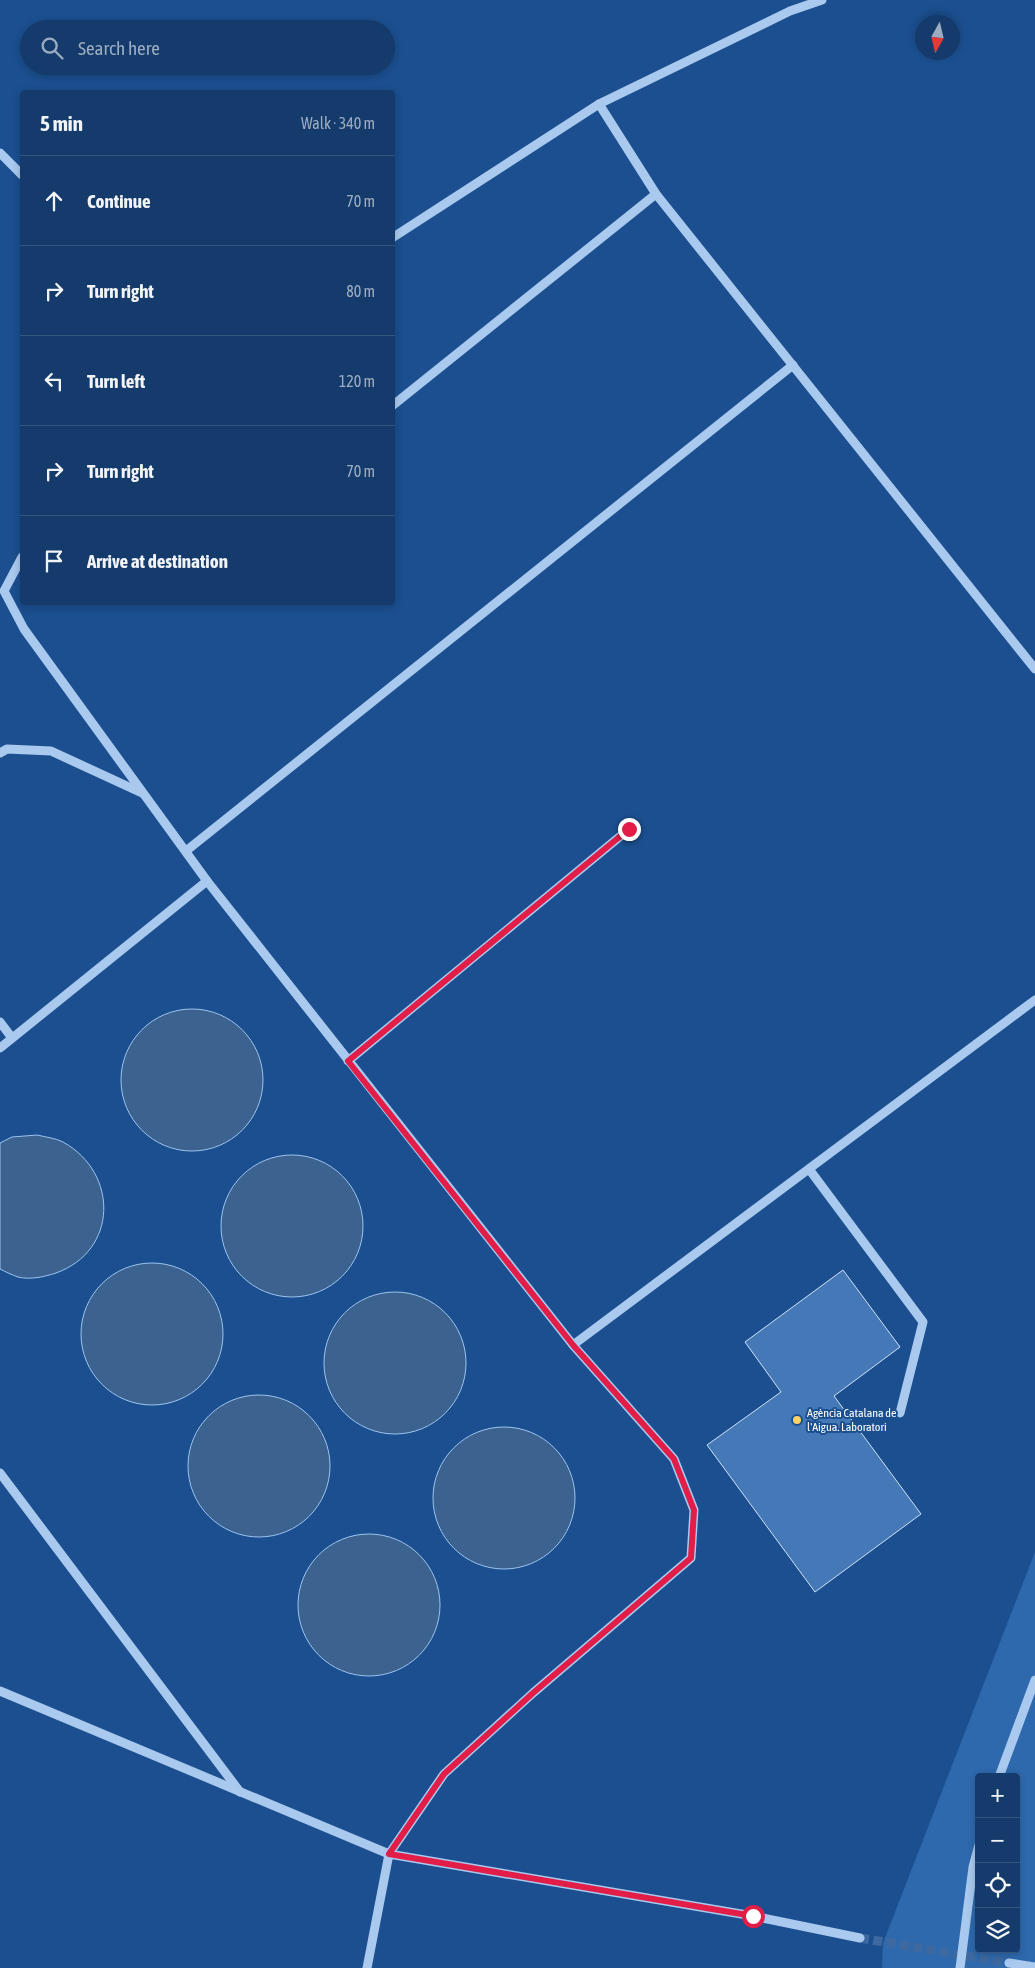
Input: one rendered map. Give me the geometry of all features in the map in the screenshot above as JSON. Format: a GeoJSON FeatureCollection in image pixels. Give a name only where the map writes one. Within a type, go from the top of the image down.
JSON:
{"type":"FeatureCollection","features":[{"type":"Feature","properties":{"kind":"street"},"geometry":{"type":"LineString","coordinates":[[395,236],[599,104],[790,11],[822,0]]}},
{"type":"Feature","properties":{"kind":"street"},"geometry":{"type":"LineString","coordinates":[[599,104],[656,194],[1035,669]]}},
{"type":"Feature","properties":{"kind":"street"},"geometry":{"type":"LineString","coordinates":[[0,153],[20,174]]}},
{"type":"Feature","properties":{"kind":"street"},"geometry":{"type":"LineString","coordinates":[[395,404],[656,194]]}},
{"type":"Feature","properties":{"kind":"street"},"geometry":{"type":"LineString","coordinates":[[186,851],[793,365]]}},
{"type":"Feature","properties":{"kind":"street"},"geometry":{"type":"LineString","coordinates":[[20,561],[4,590],[24,628],[208,881],[348,1061],[573,1345],[674,1459],[694,1510],[691,1558],[533,1693],[444,1774],[389,1854],[367,1968]]}},
{"type":"Feature","properties":{"kind":"street"},"geometry":{"type":"LineString","coordinates":[[0,753],[7,749],[51,751],[145,794]]}},
{"type":"Feature","properties":{"kind":"street"},"geometry":{"type":"LineString","coordinates":[[348,1061],[629,829]]}},
{"type":"Feature","properties":{"kind":"street"},"geometry":{"type":"LineString","coordinates":[[0,1048],[208,881]]}},
{"type":"Feature","properties":{"kind":"street"},"geometry":{"type":"LineString","coordinates":[[573,1345],[1035,1000]]}},
{"type":"Feature","properties":{"kind":"street"},"geometry":{"type":"LineString","coordinates":[[0,1022],[12,1038]]}},
{"type":"Feature","properties":{"kind":"street"},"geometry":{"type":"LineString","coordinates":[[809,1169],[923,1322],[900,1413]]}},
{"type":"Feature","properties":{"kind":"street"},"geometry":{"type":"LineString","coordinates":[[0,1473],[240,1792]]}},
{"type":"Feature","properties":{"kind":"street"},"geometry":{"type":"LineString","coordinates":[[1000,1773],[1035,1680]]}},
{"type":"Feature","properties":{"kind":"street"},"geometry":{"type":"LineString","coordinates":[[0,1691],[389,1854],[753,1916],[860,1938]]}},
{"type":"Feature","properties":{"kind":"street"},"geometry":{"type":"LineString","coordinates":[[960,1968],[975,1860]]}},
{"type":"Feature","properties":{"kind":"street"},"geometry":{"type":"LineString","coordinates":[[1009,1963],[1035,1967]]}},
{"type":"Feature","properties":{"kind":"shaded area"},"geometry":{"type":"Polygon","coordinates":[[[192,1009],[206,1010],[219,1014],[232,1021],[242,1030],[251,1040],[258,1053],[262,1066],[262,1094],[258,1107],[251,1120],[242,1130],[232,1139],[219,1146],[206,1150],[192,1151],[178,1150],[165,1146],[152,1139],[142,1130],[133,1120],[126,1107],[122,1094],[121,1080],[122,1066],[126,1053],[133,1040],[142,1030],[152,1021],[165,1014],[178,1010],[192,1009]]]}},
{"type":"Feature","properties":{"kind":"shaded area"},"geometry":{"type":"Polygon","coordinates":[[[37,1135],[63,1142],[81,1156],[94,1172],[102,1191],[104,1211],[100,1230],[91,1248],[76,1262],[56,1273],[37,1278],[23,1278],[0,1269],[0,1143],[12,1137],[37,1135]]]}},
{"type":"Feature","properties":{"kind":"shaded area"},"geometry":{"type":"Polygon","coordinates":[[[292,1155],[306,1156],[319,1160],[332,1167],[342,1176],[351,1186],[358,1199],[362,1212],[362,1240],[358,1253],[351,1266],[342,1276],[332,1285],[319,1292],[306,1296],[292,1297],[278,1296],[265,1292],[252,1285],[242,1276],[233,1266],[226,1253],[222,1240],[221,1226],[222,1212],[226,1199],[233,1186],[242,1176],[252,1167],[265,1160],[278,1156],[292,1155]]]}},
{"type":"Feature","properties":{"kind":"shaded area"},"geometry":{"type":"Polygon","coordinates":[[[152,1263],[166,1264],[179,1268],[192,1275],[202,1284],[211,1294],[218,1307],[222,1320],[222,1348],[218,1361],[211,1374],[202,1384],[192,1393],[179,1400],[166,1404],[152,1405],[138,1404],[125,1400],[112,1393],[102,1384],[93,1374],[86,1361],[82,1348],[81,1334],[82,1320],[86,1307],[93,1294],[102,1284],[112,1275],[125,1268],[138,1264],[152,1263]]]}},
{"type":"Feature","properties":{"kind":"shaded area"},"geometry":{"type":"Polygon","coordinates":[[[395,1292],[409,1293],[422,1297],[435,1304],[445,1313],[454,1323],[461,1336],[465,1349],[465,1377],[461,1390],[454,1403],[445,1413],[435,1422],[422,1429],[409,1433],[395,1434],[381,1433],[368,1429],[355,1422],[345,1413],[336,1403],[329,1390],[325,1377],[324,1363],[325,1349],[329,1336],[336,1323],[345,1313],[355,1304],[368,1297],[381,1293],[395,1292]]]}},
{"type":"Feature","properties":{"kind":"shaded area"},"geometry":{"type":"Polygon","coordinates":[[[259,1395],[273,1396],[286,1400],[299,1407],[309,1416],[318,1426],[325,1439],[329,1452],[329,1480],[325,1493],[318,1506],[309,1516],[299,1525],[286,1532],[273,1536],[259,1537],[245,1536],[232,1532],[219,1525],[209,1516],[200,1506],[193,1493],[189,1480],[188,1466],[189,1452],[193,1439],[200,1426],[209,1416],[219,1407],[232,1400],[245,1396],[259,1395]]]}},
{"type":"Feature","properties":{"kind":"shaded area"},"geometry":{"type":"Polygon","coordinates":[[[504,1427],[518,1428],[531,1432],[544,1439],[554,1448],[563,1458],[570,1471],[574,1484],[574,1512],[570,1525],[563,1538],[554,1548],[544,1557],[531,1564],[518,1568],[504,1569],[490,1568],[477,1564],[464,1557],[454,1548],[445,1538],[438,1525],[434,1512],[433,1498],[434,1484],[438,1471],[445,1458],[454,1448],[464,1439],[477,1432],[490,1428],[504,1427]]]}},
{"type":"Feature","properties":{"kind":"shaded area"},"geometry":{"type":"Polygon","coordinates":[[[369,1534],[383,1535],[396,1539],[409,1546],[419,1555],[428,1565],[435,1578],[439,1591],[439,1619],[435,1632],[428,1645],[419,1655],[409,1664],[396,1671],[383,1675],[369,1676],[355,1675],[342,1671],[329,1664],[319,1655],[310,1645],[303,1632],[299,1619],[298,1605],[299,1591],[303,1578],[310,1565],[319,1555],[329,1546],[342,1539],[355,1535],[369,1534]]]}},
{"type":"Feature","properties":{"kind":"shaded area"},"geometry":{"type":"Polygon","coordinates":[[[1035,1552],[1035,1968],[882,1968],[883,1943],[1035,1552]]]}},
{"type":"Feature","properties":{"kind":"building","name":"Agència Catalana de l'Aigua. Laboratori"},"geometry":{"type":"Polygon","coordinates":[[[843,1270],[900,1347],[834,1396],[921,1514],[815,1592],[707,1445],[781,1392],[745,1342],[843,1270]]]}},
{"type":"Feature","properties":{"kind":"tunnel"},"geometry":{"type":"LineString","coordinates":[[860,1938],[1009,1963]]}},
{"type":"Feature","properties":{"kind":"place","name":"Agència Catalana de l'Aigua. Laboratori"},"geometry":{"type":"Point","coordinates":[797,1420]}},
{"type":"Feature","properties":{"kind":"route"},"geometry":{"type":"LineString","coordinates":[[629,829],[348,1061],[573,1345],[674,1459],[694,1510],[691,1558],[533,1693],[444,1774],[389,1854],[753,1916]]}}]}
